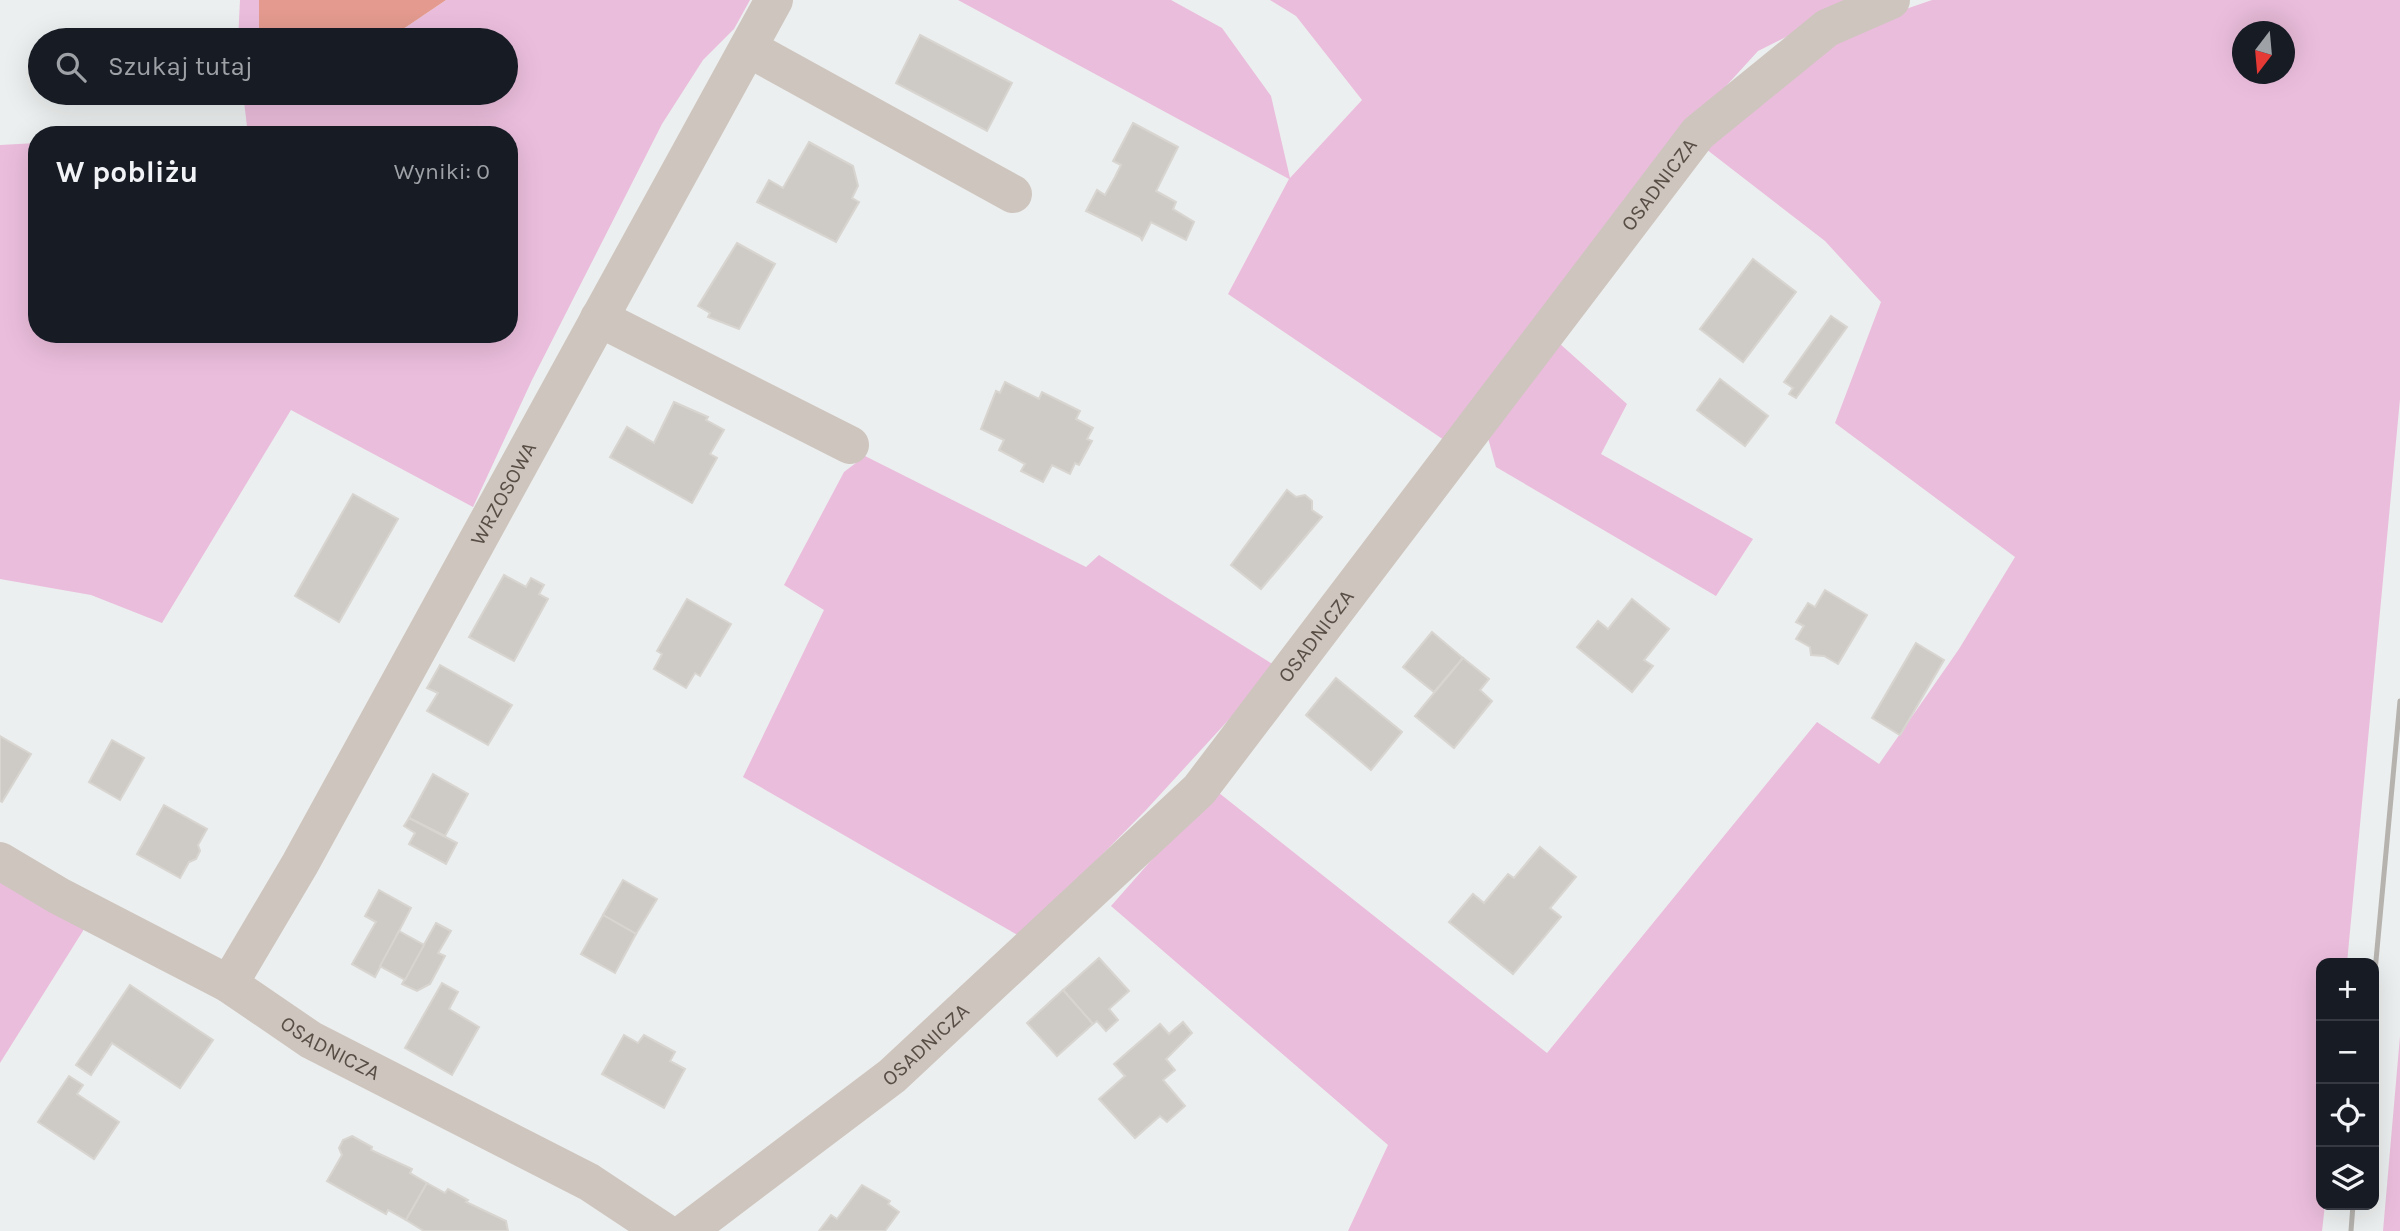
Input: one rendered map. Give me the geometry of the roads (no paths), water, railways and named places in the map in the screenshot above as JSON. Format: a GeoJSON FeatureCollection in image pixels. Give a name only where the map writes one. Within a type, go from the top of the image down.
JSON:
{"type":"FeatureCollection","features":[{"type":"Feature","properties":{"kind":"street","name":"WRZOSOWA"},"geometry":{"type":"LineString","coordinates":[[229,984],[300,864],[774,0]]}},
{"type":"Feature","properties":{"kind":"street","name":"OSADNICZA"},"geometry":{"type":"LineString","coordinates":[[687,1231],[892,1076],[1199,790],[1698,134],[1827,28],[1891,0]]}},
{"type":"Feature","properties":{"kind":"street"},"geometry":{"type":"LineString","coordinates":[[748,48],[1013,194]]}},
{"type":"Feature","properties":{"kind":"street"},"geometry":{"type":"LineString","coordinates":[[599,318],[850,445]]}},
{"type":"Feature","properties":{"kind":"street","name":"OSADNICZA"},"geometry":{"type":"LineString","coordinates":[[0,861],[59,896],[229,984],[311,1040],[589,1182],[663,1231]]}},
{"type":"Feature","properties":{"kind":"railway"},"geometry":{"type":"LineString","coordinates":[[2376,958],[2400,701]]}},
{"type":"Feature","properties":{"kind":"railway"},"geometry":{"type":"LineString","coordinates":[[2351,1231],[2353,1210]]}}]}
